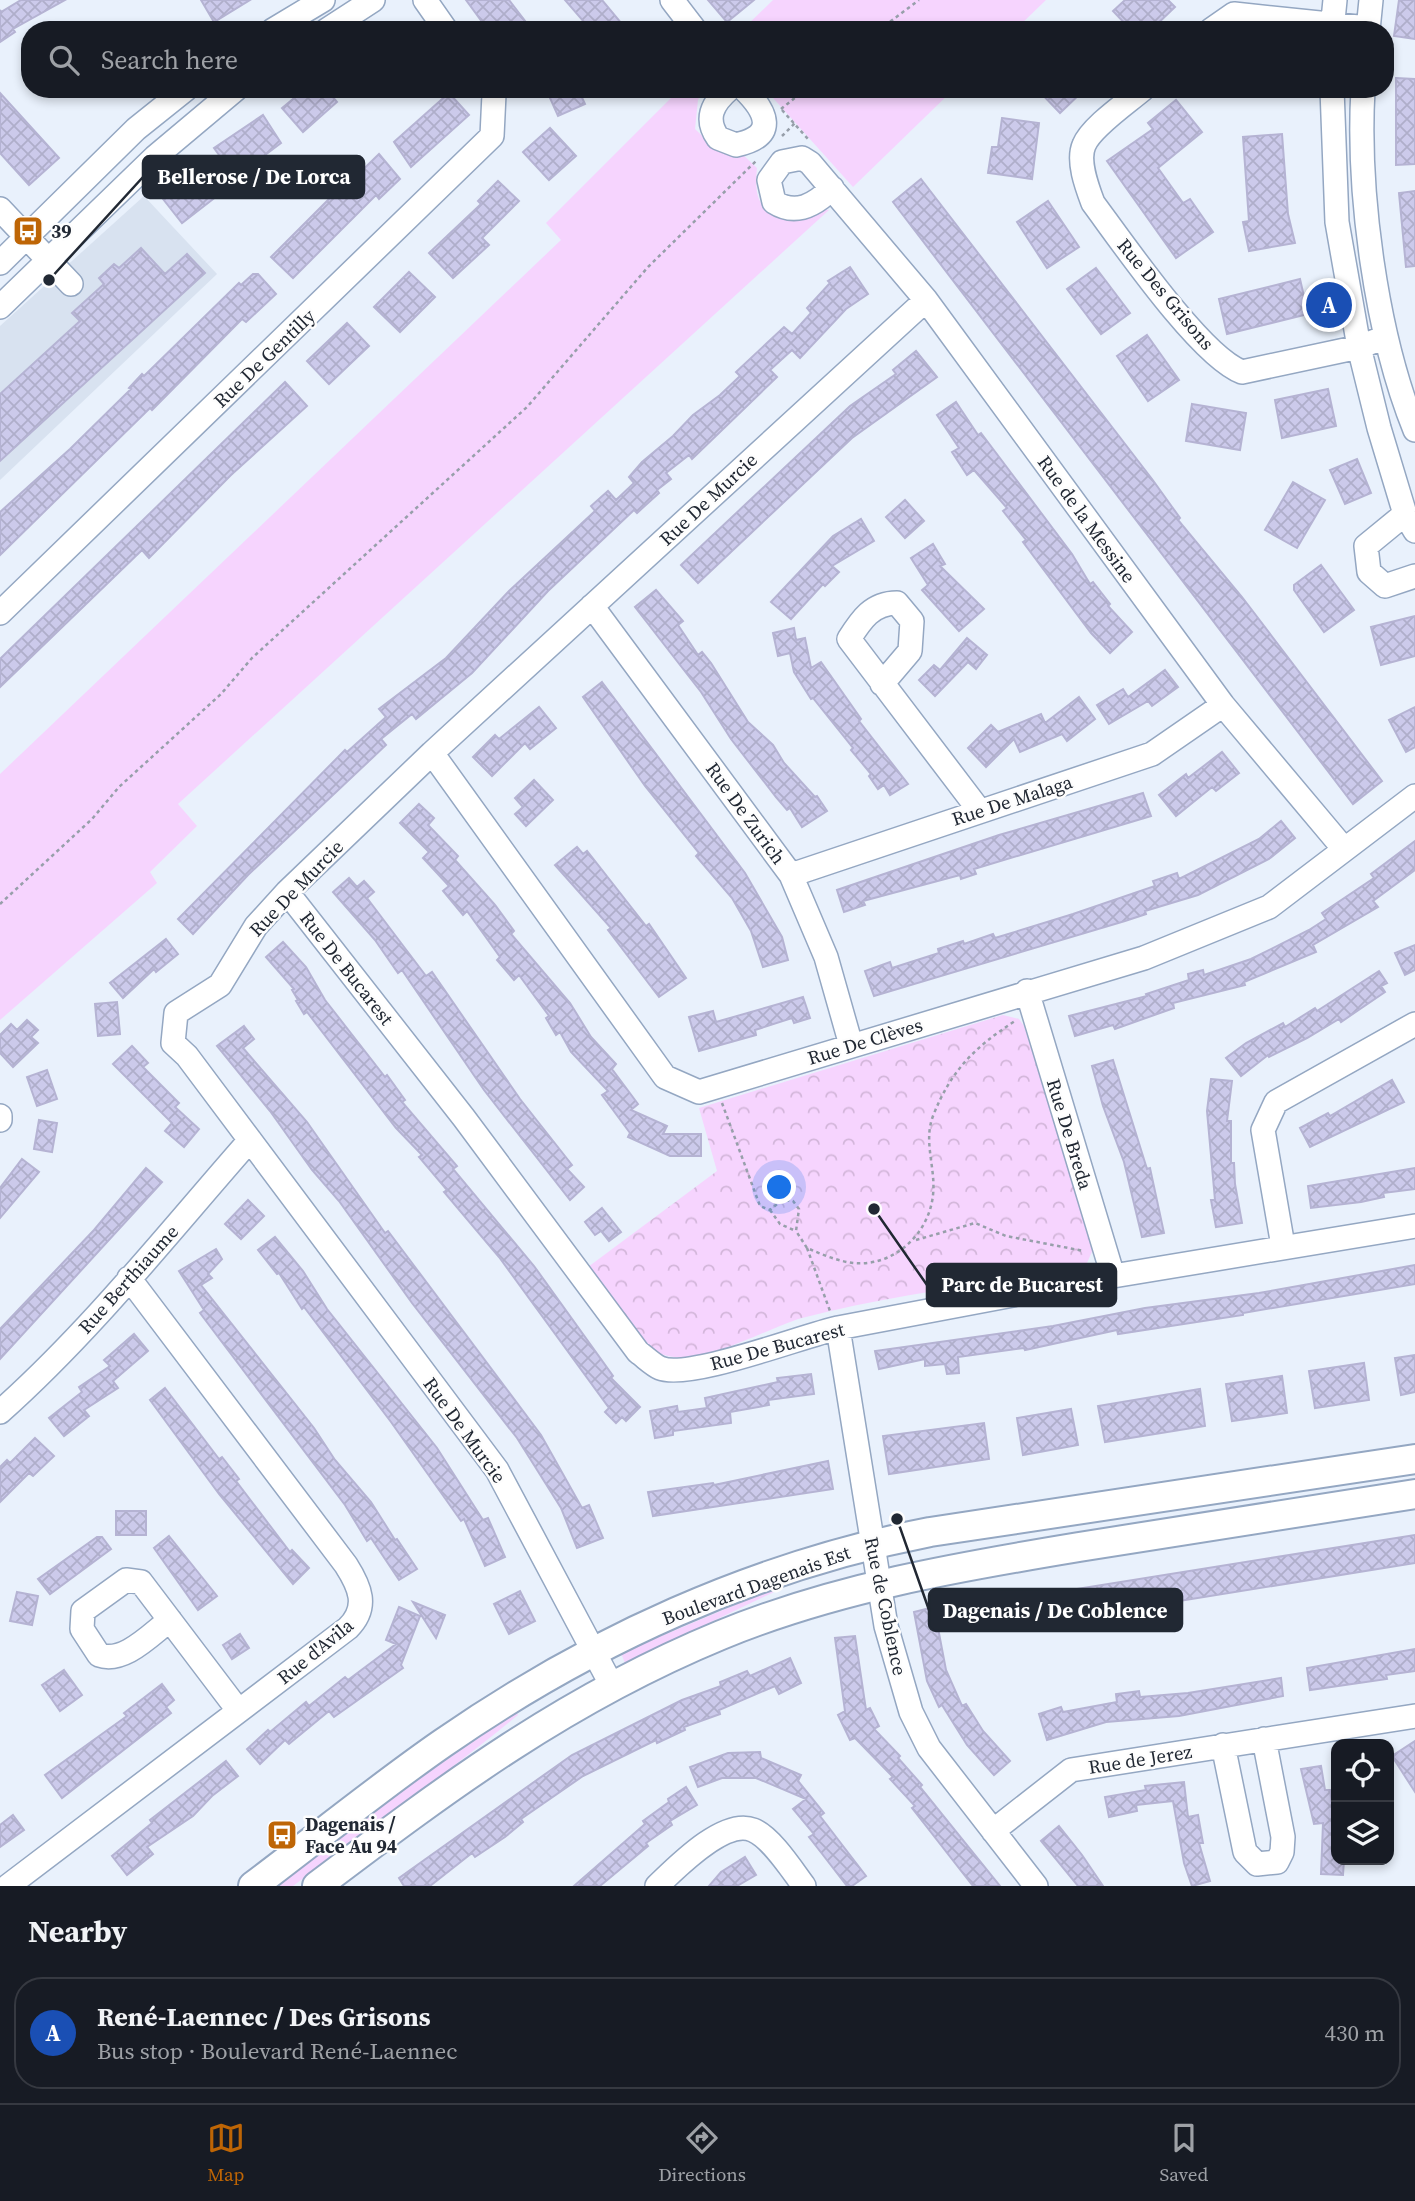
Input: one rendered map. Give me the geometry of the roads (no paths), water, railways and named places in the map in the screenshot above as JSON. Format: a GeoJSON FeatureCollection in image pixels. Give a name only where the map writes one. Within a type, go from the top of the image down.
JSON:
{"type":"FeatureCollection","features":[{"type":"Feature","properties":{"kind":"main road","name":"Boulevard Dagenais Est"},"geometry":{"type":"LineString","coordinates":[[253,1886],[441,1744],[517,1695],[594,1652],[725,1592],[797,1566],[872,1544],[930,1532],[1415,1459]]}},
{"type":"Feature","properties":{"kind":"main road","name":"Boulevard Dagenais Est"},"geometry":{"type":"LineString","coordinates":[[317,1886],[489,1758],[612,1686],[737,1629],[879,1586],[1003,1560],[1415,1494]]}},
{"type":"Feature","properties":{"kind":"street"},"geometry":{"type":"LineString","coordinates":[[288,21],[323,0]]}},
{"type":"Feature","properties":{"kind":"street"},"geometry":{"type":"LineString","coordinates":[[341,21],[373,0]]}},
{"type":"Feature","properties":{"kind":"street"},"geometry":{"type":"LineString","coordinates":[[425,0],[440,21]]}},
{"type":"Feature","properties":{"kind":"street"},"geometry":{"type":"LineString","coordinates":[[672,0],[688,21]]}},
{"type":"Feature","properties":{"kind":"street"},"geometry":{"type":"LineString","coordinates":[[1333,21],[1335,0]]}},
{"type":"Feature","properties":{"kind":"street"},"geometry":{"type":"LineString","coordinates":[[1369,21],[1371,0]]}},
{"type":"Feature","properties":{"kind":"street"},"geometry":{"type":"LineString","coordinates":[[1224,21],[1234,14],[1283,21]]}},
{"type":"Feature","properties":{"kind":"street"},"geometry":{"type":"LineString","coordinates":[[0,263],[136,129],[175,98]]}},
{"type":"Feature","properties":{"kind":"street"},"geometry":{"type":"LineString","coordinates":[[0,307],[155,157],[225,98]]}},
{"type":"Feature","properties":{"kind":"street","name":"Rue De Gentilly"},"geometry":{"type":"LineString","coordinates":[[0,613],[492,136],[494,98]]}},
{"type":"Feature","properties":{"kind":"street"},"geometry":{"type":"LineString","coordinates":[[721,98],[712,109],[710,122],[718,138],[736,145],[748,142],[758,135],[764,123],[762,107],[753,98]]}},
{"type":"Feature","properties":{"kind":"street","name":"Rue Des Grisons"},"geometry":{"type":"LineString","coordinates":[[1133,98],[1092,133],[1083,146],[1084,179],[1100,213],[1202,342],[1228,366],[1242,372],[1359,347],[1387,337]]}},
{"type":"Feature","properties":{"kind":"street"},"geometry":{"type":"LineString","coordinates":[[1332,98],[1337,222],[1359,347],[1379,429],[1410,522],[1366,546],[1369,572],[1385,586],[1415,576]]}},
{"type":"Feature","properties":{"kind":"street"},"geometry":{"type":"LineString","coordinates":[[1363,98],[1364,181],[1387,337],[1415,430]]}},
{"type":"Feature","properties":{"kind":"street","name":"Rue de la Messine"},"geometry":{"type":"LineString","coordinates":[[832,188],[926,300],[1223,705],[1343,849]]}},
{"type":"Feature","properties":{"kind":"street"},"geometry":{"type":"LineString","coordinates":[[0,209],[71,284]]}},
{"type":"Feature","properties":{"kind":"street","name":"Rue De Murcie"},"geometry":{"type":"LineString","coordinates":[[612,1686],[497,1470],[187,1056],[173,1043],[173,1022],[176,1013],[185,1004],[220,985],[256,926],[287,892],[432,752],[926,300]]}},
{"type":"Feature","properties":{"kind":"street","name":"Rue De Zurich"},"geometry":{"type":"LineString","coordinates":[[592,606],[791,875],[826,957],[851,1045]]}},
{"type":"Feature","properties":{"kind":"street"},"geometry":{"type":"LineString","coordinates":[[882,684],[979,810]]}},
{"type":"Feature","properties":{"kind":"street","name":"Rue De Malaga"},"geometry":{"type":"LineString","coordinates":[[791,875],[1152,754],[1223,705]]}},
{"type":"Feature","properties":{"kind":"street","name":"Rue De Clèves"},"geometry":{"type":"LineString","coordinates":[[432,752],[664,1077],[699,1092],[851,1045],[1030,1001],[1212,933],[1269,907],[1415,796]]}},
{"type":"Feature","properties":{"kind":"street","name":"Rue De Bucarest"},"geometry":{"type":"LineString","coordinates":[[287,892],[464,1118],[638,1352],[661,1369],[682,1370],[741,1358],[796,1338],[838,1328],[1113,1276],[1415,1226]]}},
{"type":"Feature","properties":{"kind":"street","name":"Rue De Breda"},"geometry":{"type":"LineString","coordinates":[[1030,1001],[1113,1276]]}},
{"type":"Feature","properties":{"kind":"street"},"geometry":{"type":"LineString","coordinates":[[1283,1246],[1263,1130],[1276,1102],[1415,1024]]}},
{"type":"Feature","properties":{"kind":"street","name":"Rue Berthiaume"},"geometry":{"type":"LineString","coordinates":[[0,1412],[35,1381],[250,1140]]}},
{"type":"Feature","properties":{"kind":"street","name":"Rue d'Avila"},"geometry":{"type":"LineString","coordinates":[[8,1886],[348,1628],[361,1609],[361,1594],[346,1566],[129,1278]]}},
{"type":"Feature","properties":{"kind":"street","name":"Rue de Coblence"},"geometry":{"type":"LineString","coordinates":[[838,1328],[879,1586],[892,1653],[911,1712],[929,1748],[1036,1886]]}},
{"type":"Feature","properties":{"kind":"street"},"geometry":{"type":"LineString","coordinates":[[170,1619],[238,1710]]}},
{"type":"Feature","properties":{"kind":"street","name":"Rue de Jerez"},"geometry":{"type":"LineString","coordinates":[[993,1831],[1071,1770],[1415,1716]]}},
{"type":"Feature","properties":{"kind":"street"},"geometry":{"type":"LineString","coordinates":[[1223,1745],[1245,1852],[1257,1864],[1276,1862],[1282,1852],[1283,1837],[1264,1739]]}},
{"type":"Feature","properties":{"kind":"street"},"geometry":{"type":"LineString","coordinates":[[657,1886],[689,1855],[731,1829],[752,1829],[778,1852],[804,1886]]}},
{"type":"Feature","properties":{"kind":"place","name":"39"},"geometry":{"type":"Point","coordinates":[28,231]}},
{"type":"Feature","properties":{"kind":"place","name":"Bellerose / De Lorca"},"geometry":{"type":"Point","coordinates":[49,280]}},
{"type":"Feature","properties":{"kind":"place","name":"René-Laennec / Des Grisons"},"geometry":{"type":"Point","coordinates":[1329,305]}},
{"type":"Feature","properties":{"kind":"place","name":"Parc de Bucarest"},"geometry":{"type":"Point","coordinates":[874,1209]}},
{"type":"Feature","properties":{"kind":"place","name":"Dagenais / De Coblence"},"geometry":{"type":"Point","coordinates":[897,1519]}},
{"type":"Feature","properties":{"kind":"place","name":"Dagenais / Face Au 94"},"geometry":{"type":"Point","coordinates":[282,1835]}}]}
